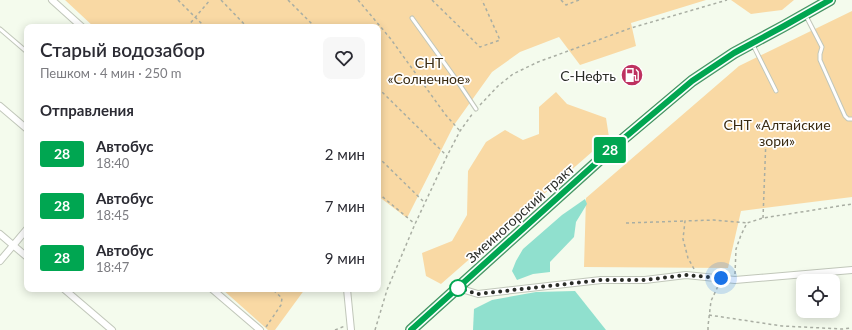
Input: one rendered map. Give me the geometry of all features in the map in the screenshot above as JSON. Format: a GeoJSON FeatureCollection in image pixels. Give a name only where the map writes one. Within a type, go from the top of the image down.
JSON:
{"type":"FeatureCollection","features":[{"type":"Feature","properties":{"kind":"highway","name":"Змеиногорский тракт"},"geometry":{"type":"LineString","coordinates":[[411,330],[616,145],[692,81],[734,53],[830,0]]}},
{"type":"Feature","properties":{"kind":"street"},"geometry":{"type":"LineString","coordinates":[[52,0],[79,24]]}},
{"type":"Feature","properties":{"kind":"street"},"geometry":{"type":"LineString","coordinates":[[0,106],[24,126]]}},
{"type":"Feature","properties":{"kind":"street"},"geometry":{"type":"LineString","coordinates":[[0,261],[24,232]]}},
{"type":"Feature","properties":{"kind":"street"},"geometry":{"type":"LineString","coordinates":[[0,234],[24,254]]}},
{"type":"Feature","properties":{"kind":"street"},"geometry":{"type":"LineString","coordinates":[[458,288],[478,294],[601,280],[645,280],[686,275],[735,280],[852,270]]}},
{"type":"Feature","properties":{"kind":"street"},"geometry":{"type":"LineString","coordinates":[[68,292],[112,330]]}},
{"type":"Feature","properties":{"kind":"street"},"geometry":{"type":"LineString","coordinates":[[216,292],[260,330]]}},
{"type":"Feature","properties":{"kind":"street"},"geometry":{"type":"LineString","coordinates":[[347,292],[351,327]]}},
{"type":"Feature","properties":{"kind":"lane"},"geometry":{"type":"LineString","coordinates":[[806,14],[822,47],[820,60],[845,116],[848,119],[852,119]]}},
{"type":"Feature","properties":{"kind":"lane"},"geometry":{"type":"LineString","coordinates":[[412,18],[476,109]]}},
{"type":"Feature","properties":{"kind":"lane"},"geometry":{"type":"LineString","coordinates":[[0,29],[24,49]]}},
{"type":"Feature","properties":{"kind":"lane"},"geometry":{"type":"LineString","coordinates":[[752,43],[776,91]]}},
{"type":"Feature","properties":{"kind":"path"},"geometry":{"type":"LineString","coordinates":[[178,0],[202,24]]}},
{"type":"Feature","properties":{"kind":"path"},"geometry":{"type":"LineString","coordinates":[[190,24],[210,0]]}},
{"type":"Feature","properties":{"kind":"path"},"geometry":{"type":"LineString","coordinates":[[221,0],[245,24]]}},
{"type":"Feature","properties":{"kind":"path"},"geometry":{"type":"LineString","coordinates":[[288,0],[312,24]]}},
{"type":"Feature","properties":{"kind":"path"},"geometry":{"type":"LineString","coordinates":[[358,0],[378,24]]}},
{"type":"Feature","properties":{"kind":"path"},"geometry":{"type":"LineString","coordinates":[[432,0],[480,48],[500,40],[482,0]]}},
{"type":"Feature","properties":{"kind":"path"},"geometry":{"type":"LineString","coordinates":[[562,0],[562,2],[566,5],[580,0]]}},
{"type":"Feature","properties":{"kind":"path"},"geometry":{"type":"LineString","coordinates":[[375,330],[387,290],[415,224],[447,156],[460,131],[476,109],[498,86],[513,74],[538,62],[631,28],[727,0]]}},
{"type":"Feature","properties":{"kind":"path"},"geometry":{"type":"LineString","coordinates":[[381,27],[445,114],[460,131]]}},
{"type":"Feature","properties":{"kind":"path"},"geometry":{"type":"LineString","coordinates":[[381,91],[447,156]]}},
{"type":"Feature","properties":{"kind":"path"},"geometry":{"type":"LineString","coordinates":[[763,218],[766,138]]}},
{"type":"Feature","properties":{"kind":"path"},"geometry":{"type":"LineString","coordinates":[[381,160],[425,203]]}},
{"type":"Feature","properties":{"kind":"path"},"geometry":{"type":"LineString","coordinates":[[381,196],[415,224]]}},
{"type":"Feature","properties":{"kind":"path"},"geometry":{"type":"LineString","coordinates":[[626,223],[714,220],[746,223],[763,218],[852,204]]}},
{"type":"Feature","properties":{"kind":"path"},"geometry":{"type":"LineString","coordinates":[[685,221],[683,239],[688,258],[694,270],[700,277]]}},
{"type":"Feature","properties":{"kind":"path"},"geometry":{"type":"LineString","coordinates":[[735,280],[736,249],[746,223]]}},
{"type":"Feature","properties":{"kind":"path"},"geometry":{"type":"LineString","coordinates":[[708,330],[711,301],[721,278]]}},
{"type":"Feature","properties":{"kind":"path"},"geometry":{"type":"LineString","coordinates":[[264,330],[281,305],[282,298],[275,292]]}},
{"type":"Feature","properties":{"kind":"path"},"geometry":{"type":"LineString","coordinates":[[709,316],[782,326],[842,329],[852,328]]}},
{"type":"Feature","properties":{"kind":"path"},"geometry":{"type":"LineString","coordinates":[[335,330],[351,327]]}},
{"type":"Feature","properties":{"kind":"green space","name":"СНТ «Солнечное»"},"geometry":{"type":"Polygon","coordinates":[[[65,0],[706,0],[631,23],[636,46],[580,65],[559,37],[520,52],[492,72],[454,125],[407,218],[381,198],[381,24],[91,24],[65,0]]]}},
{"type":"Feature","properties":{"kind":"green space"},"geometry":{"type":"Polygon","coordinates":[[[731,0],[794,0],[782,10],[751,14],[731,0]]]}},
{"type":"Feature","properties":{"kind":"green space","name":"СНТ «Алтайские зори»"},"geometry":{"type":"Polygon","coordinates":[[[852,11],[852,197],[741,211],[728,268],[584,267],[586,198],[739,66],[852,11]]]}},
{"type":"Feature","properties":{"kind":"green space"},"geometry":{"type":"Polygon","coordinates":[[[556,92],[567,104],[606,118],[609,137],[441,284],[426,276],[422,253],[452,241],[467,215],[468,171],[486,142],[505,130],[523,140],[539,134],[539,107],[556,92]]]}},
{"type":"Feature","properties":{"kind":"green space"},"geometry":{"type":"Polygon","coordinates":[[[225,292],[303,292],[275,330],[268,330],[225,292]]]}},
{"type":"Feature","properties":{"kind":"water"},"geometry":{"type":"Polygon","coordinates":[[[585,199],[587,204],[576,222],[574,237],[550,262],[550,272],[533,274],[517,280],[512,271],[523,249],[562,215],[585,199]]]}},
{"type":"Feature","properties":{"kind":"water"},"geometry":{"type":"Polygon","coordinates":[[[575,291],[606,330],[473,330],[474,309],[492,300],[536,292],[575,291]]]}},
{"type":"Feature","properties":{"kind":"bus line","name":"28"},"geometry":{"type":"LineString","coordinates":[[411,330],[616,145],[692,81],[734,53],[830,0]]}},
{"type":"Feature","properties":{"kind":"place","name":"С-Нефть"},"geometry":{"type":"Point","coordinates":[632,75]}},
{"type":"Feature","properties":{"kind":"route"},"geometry":{"type":"LineString","coordinates":[[458,288],[478,294],[601,280],[645,280],[686,275],[721,278]]}}]}
